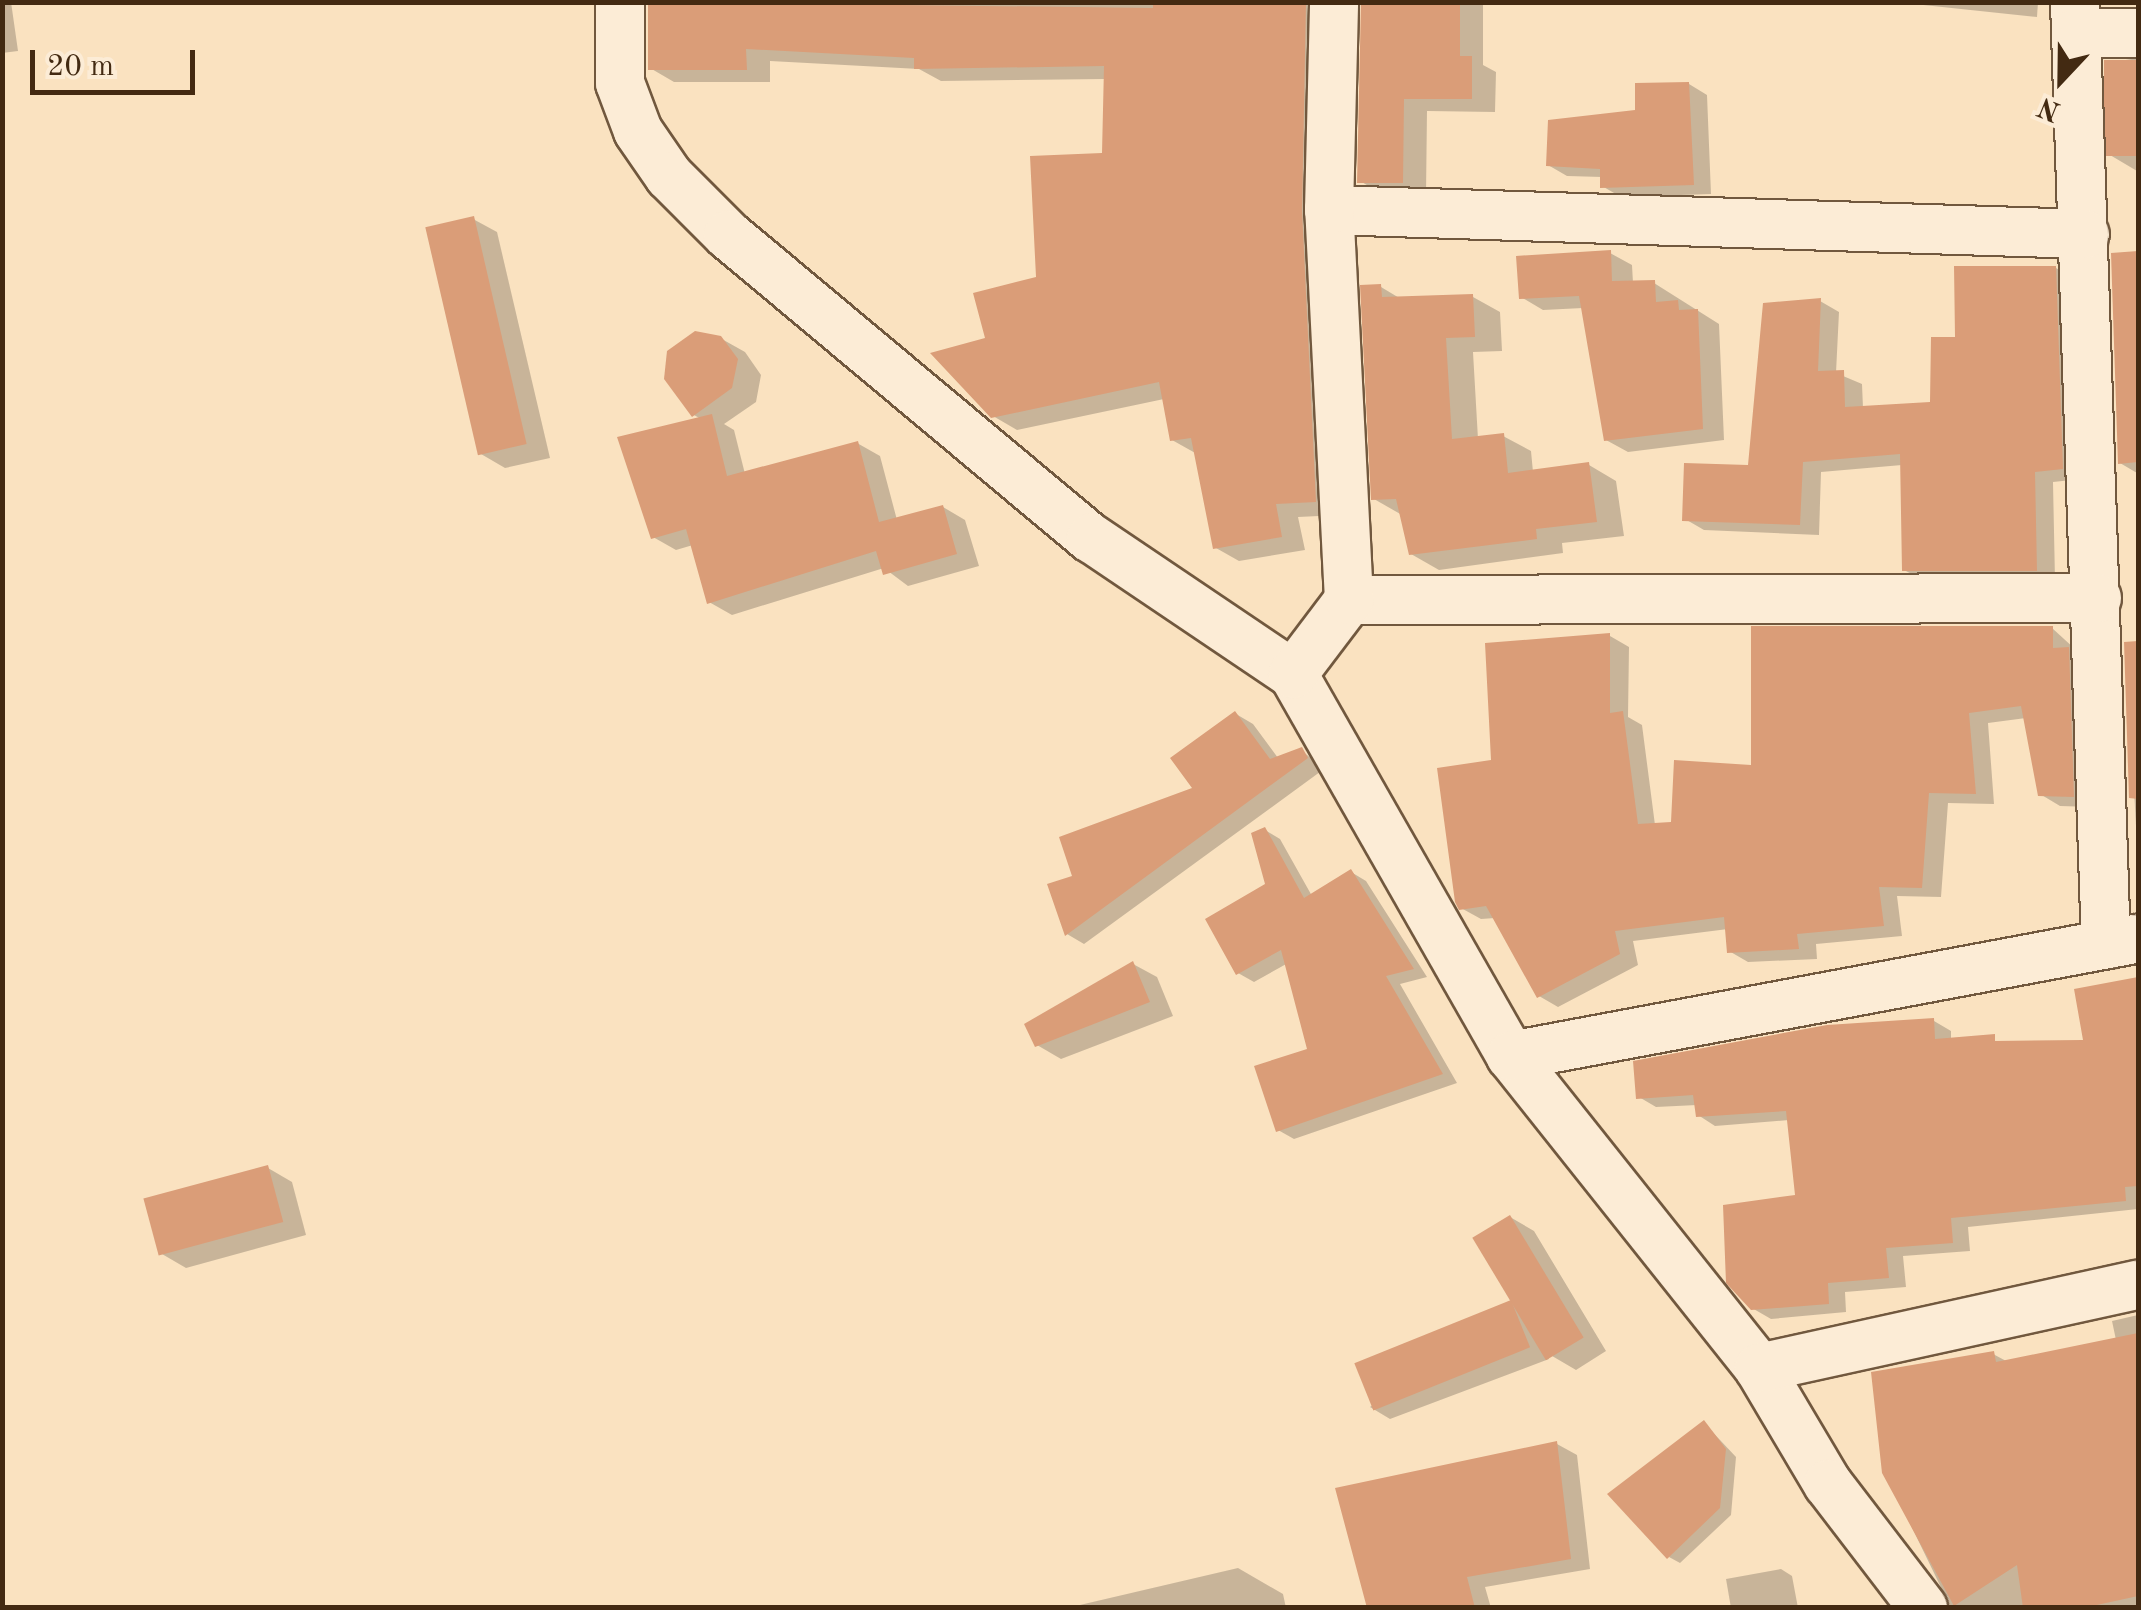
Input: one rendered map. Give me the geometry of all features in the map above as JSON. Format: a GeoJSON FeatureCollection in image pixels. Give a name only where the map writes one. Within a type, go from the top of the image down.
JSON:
{"type":"FeatureCollection","features":[{"type":"Feature","properties":{"kind":"street"},"geometry":{"type":"LineString","coordinates":[[620,2],[620,82],[638,131],[670,176],[728,236],[1091,538],[1293,674],[1511,1056],[1758,1368],[1828,1484],[1922,1608]]}},
{"type":"Feature","properties":{"kind":"street"},"geometry":{"type":"LineString","coordinates":[[1293,674],[1349,600],[1329,210],[1334,2]]}},
{"type":"Feature","properties":{"kind":"street"},"geometry":{"type":"LineString","coordinates":[[1511,1056],[2122,942],[2097,598],[2076,18],[2138,33]]}},
{"type":"Feature","properties":{"kind":"street"},"geometry":{"type":"LineString","coordinates":[[1329,210],[2086,234]]}},
{"type":"Feature","properties":{"kind":"street"},"geometry":{"type":"LineString","coordinates":[[1349,600],[2097,598]]}},
{"type":"Feature","properties":{"kind":"street"},"geometry":{"type":"LineString","coordinates":[[1758,1368],[2138,1285]]}},
{"type":"Feature","properties":{"kind":"building"},"geometry":{"type":"Polygon","coordinates":[[[648,2],[1153,8],[1153,2],[1306,2],[1302,211],[1316,502],[1276,504],[1282,537],[1213,549],[1191,438],[1170,441],[1159,382],[991,418],[930,353],[985,338],[973,293],[1036,277],[1030,156],[1102,153],[1104,66],[914,69],[914,58],[746,49],[747,70],[648,70],[648,2]]]}},
{"type":"Feature","properties":{"kind":"building"},"geometry":{"type":"Polygon","coordinates":[[[1361,2],[1460,2],[1460,56],[1472,56],[1472,99],[1404,99],[1403,183],[1357,183],[1361,2]]]}},
{"type":"Feature","properties":{"kind":"building"},"geometry":{"type":"Polygon","coordinates":[[[2104,60],[2138,60],[2138,156],[2104,156],[2104,60]]]}},
{"type":"Feature","properties":{"kind":"building"},"geometry":{"type":"Polygon","coordinates":[[[1689,82],[1694,185],[1600,188],[1600,169],[1546,166],[1548,120],[1635,110],[1635,83],[1689,82]]]}},
{"type":"Feature","properties":{"kind":"building"},"geometry":{"type":"Polygon","coordinates":[[[474,216],[527,444],[478,455],[425,227],[474,216]]]}},
{"type":"Feature","properties":{"kind":"building"},"geometry":{"type":"Polygon","coordinates":[[[1611,250],[1612,281],[1655,280],[1656,302],[1678,300],[1679,310],[1698,309],[1703,429],[1604,441],[1579,296],[1519,299],[1516,256],[1611,250]]]}},
{"type":"Feature","properties":{"kind":"building"},"geometry":{"type":"Polygon","coordinates":[[[2138,251],[2138,462],[2118,464],[2111,253],[2138,251]]]}},
{"type":"Feature","properties":{"kind":"building"},"geometry":{"type":"Polygon","coordinates":[[[1954,266],[2056,266],[2063,469],[2035,472],[2037,571],[1902,571],[1900,454],[1803,462],[1800,525],[1682,521],[1684,463],[1748,465],[1763,303],[1821,298],[1818,371],[1844,370],[1845,407],[1930,402],[1931,337],[1955,337],[1954,266]]]}},
{"type":"Feature","properties":{"kind":"building"},"geometry":{"type":"Polygon","coordinates":[[[1381,284],[1382,297],[1473,294],[1475,337],[1446,338],[1452,439],[1504,433],[1508,473],[1589,462],[1597,522],[1536,529],[1537,539],[1409,555],[1396,499],[1371,500],[1360,285],[1381,284]]]}},
{"type":"Feature","properties":{"kind":"building"},"geometry":{"type":"Polygon","coordinates":[[[695,331],[721,336],[738,359],[732,388],[692,417],[664,379],[667,351],[695,331]]]}},
{"type":"Feature","properties":{"kind":"building"},"geometry":{"type":"Polygon","coordinates":[[[712,414],[727,476],[858,441],[879,522],[943,505],[957,554],[883,575],[876,551],[707,604],[686,529],[651,539],[617,437],[712,414]]]}},
{"type":"Feature","properties":{"kind":"building"},"geometry":{"type":"Polygon","coordinates":[[[1751,626],[2053,626],[2053,648],[2069,647],[2074,797],[2038,796],[2021,706],[1969,713],[1976,794],[1929,793],[1922,888],[1879,887],[1884,926],[1797,934],[1799,949],[1727,953],[1724,917],[1615,931],[1620,954],[1537,998],[1486,906],[1459,910],[1455,902],[1437,768],[1491,760],[1485,643],[1610,633],[1610,713],[1623,711],[1638,824],[1671,822],[1674,760],[1751,765],[1751,626]]]}},
{"type":"Feature","properties":{"kind":"building"},"geometry":{"type":"Polygon","coordinates":[[[2138,641],[2138,799],[2129,798],[2124,642],[2138,641]]]}},
{"type":"Feature","properties":{"kind":"building"},"geometry":{"type":"Polygon","coordinates":[[[1235,711],[1270,759],[1302,747],[1308,758],[1065,936],[1047,884],[1072,876],[1059,837],[1192,788],[1170,758],[1235,711]]]}},
{"type":"Feature","properties":{"kind":"building"},"geometry":{"type":"Polygon","coordinates":[[[1265,827],[1304,898],[1351,869],[1414,969],[1386,976],[1443,1074],[1276,1132],[1254,1066],[1307,1049],[1281,950],[1236,975],[1205,919],[1265,884],[1251,833],[1265,827]]]}},
{"type":"Feature","properties":{"kind":"building"},"geometry":{"type":"Polygon","coordinates":[[[1133,961],[1150,1002],[1035,1047],[1024,1024],[1133,961]]]}},
{"type":"Feature","properties":{"kind":"building"},"geometry":{"type":"Polygon","coordinates":[[[2138,977],[2138,1186],[2125,1187],[2126,1201],[1951,1218],[1953,1243],[1886,1248],[1889,1278],[1828,1283],[1829,1304],[1751,1310],[1726,1283],[1723,1205],[1795,1195],[1786,1111],[1696,1117],[1693,1095],[1636,1099],[1633,1061],[1827,1025],[1934,1018],[1935,1039],[1995,1034],[1995,1041],[2083,1040],[2074,989],[2138,977]]]}},
{"type":"Feature","properties":{"kind":"building"},"geometry":{"type":"Polygon","coordinates":[[[268,1165],[283,1222],[159,1255],[143,1198],[268,1165]]]}},
{"type":"Feature","properties":{"kind":"building"},"geometry":{"type":"Polygon","coordinates":[[[1510,1215],[1584,1338],[1546,1360],[1472,1238],[1510,1215]]]}},
{"type":"Feature","properties":{"kind":"building"},"geometry":{"type":"Polygon","coordinates":[[[1511,1300],[1530,1347],[1373,1411],[1354,1363],[1511,1300]]]}},
{"type":"Feature","properties":{"kind":"building"},"geometry":{"type":"Polygon","coordinates":[[[2138,1333],[2138,1596],[2083,1608],[2023,1608],[2017,1565],[1954,1606],[1882,1473],[1871,1372],[1994,1351],[1996,1362],[2138,1333]]]}},
{"type":"Feature","properties":{"kind":"building"},"geometry":{"type":"Polygon","coordinates":[[[1704,1420],[1726,1449],[1720,1508],[1667,1559],[1607,1494],[1704,1420]]]}},
{"type":"Feature","properties":{"kind":"building"},"geometry":{"type":"Polygon","coordinates":[[[1557,1441],[1571,1559],[1467,1577],[1475,1608],[1367,1608],[1335,1488],[1557,1441]]]}}]}
